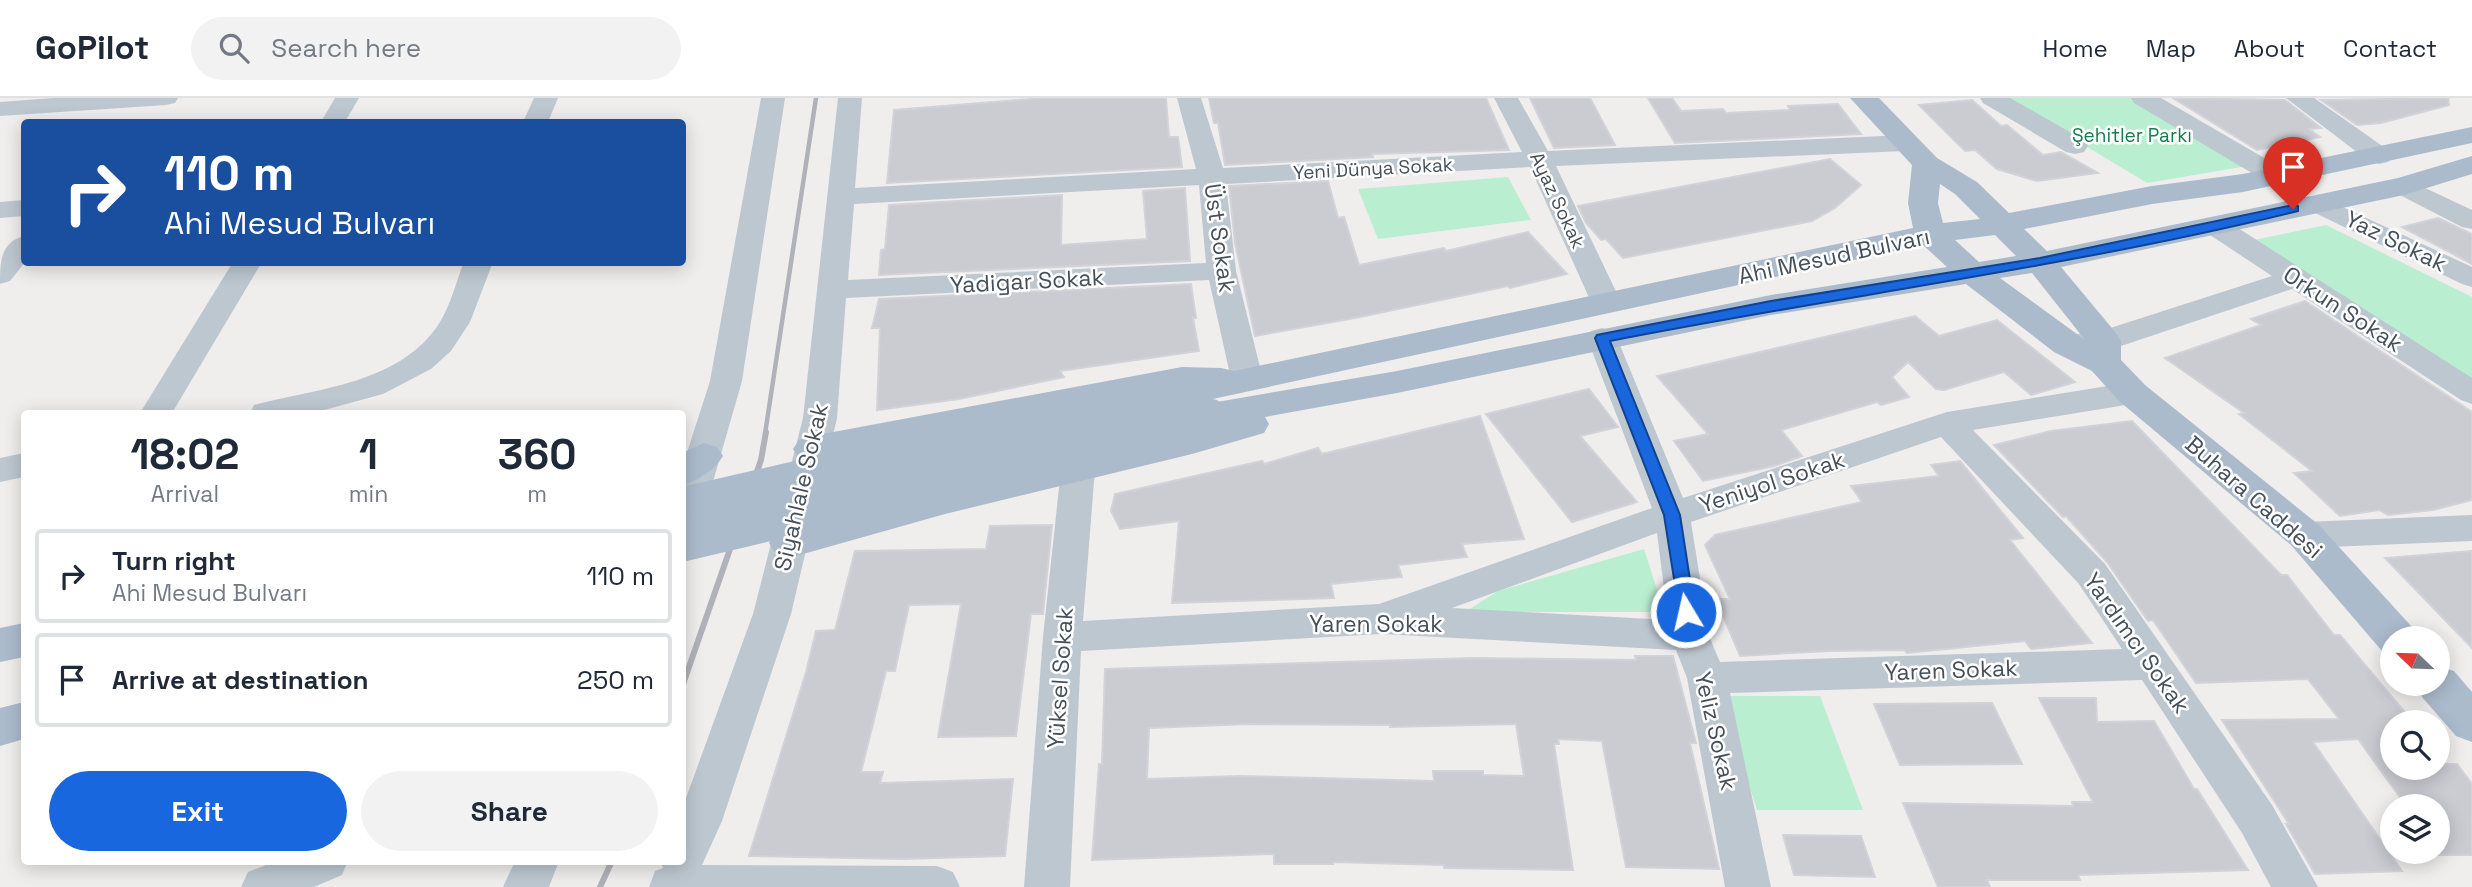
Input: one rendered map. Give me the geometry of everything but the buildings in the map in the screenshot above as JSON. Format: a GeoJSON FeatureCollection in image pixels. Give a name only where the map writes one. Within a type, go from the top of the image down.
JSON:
{"type":"FeatureCollection","features":[{"type":"Feature","properties":{"kind":"main road","name":"Buhara Caddesi"},"geometry":{"type":"LineString","coordinates":[[1864,98],[1916,153],[1966,188],[2040,262],[2132,393],[2305,535],[2386,626]]}},
{"type":"Feature","properties":{"kind":"main road","name":"Ahi Mesud Bulvarı"},"geometry":{"type":"LineString","coordinates":[[1205,402],[1397,382],[1604,321],[1930,234],[2276,176],[2472,135]]}},
{"type":"Feature","properties":{"kind":"main road"},"geometry":{"type":"LineString","coordinates":[[1916,153],[1930,234],[1971,272],[2066,344],[2104,352]]}},
{"type":"Feature","properties":{"kind":"main road","name":"Ahi Mesud Bulvarı"},"geometry":{"type":"LineString","coordinates":[[1205,402],[1247,379],[1414,346],[1604,321],[1771,305],[2040,262],[2404,186],[2472,165]]}},
{"type":"Feature","properties":{"kind":"main road"},"geometry":{"type":"LineString","coordinates":[[812,449],[1182,379],[1247,379]]}},
{"type":"Feature","properties":{"kind":"main road"},"geometry":{"type":"LineString","coordinates":[[789,543],[945,500],[1192,441],[1397,382]]}},
{"type":"Feature","properties":{"kind":"main road"},"geometry":{"type":"LineString","coordinates":[[686,508],[1205,402]]}},
{"type":"Feature","properties":{"kind":"main road"},"geometry":{"type":"LineString","coordinates":[[686,539],[1205,402]]}},
{"type":"Feature","properties":{"kind":"main road"},"geometry":{"type":"LineString","coordinates":[[924,427],[881,450],[880,476],[898,497],[945,500]]}},
{"type":"Feature","properties":{"kind":"main road"},"geometry":{"type":"LineString","coordinates":[[0,645],[21,640]]}},
{"type":"Feature","properties":{"kind":"main road"},"geometry":{"type":"LineString","coordinates":[[0,668],[21,663]]}},
{"type":"Feature","properties":{"kind":"main road"},"geometry":{"type":"LineString","coordinates":[[2448,696],[2472,723]]}},
{"type":"Feature","properties":{"kind":"main road"},"geometry":{"type":"LineString","coordinates":[[0,702],[21,697]]}},
{"type":"Feature","properties":{"kind":"main road"},"geometry":{"type":"LineString","coordinates":[[0,727],[21,722]]}},
{"type":"Feature","properties":{"kind":"street"},"geometry":{"type":"LineString","coordinates":[[0,109],[166,98]]}},
{"type":"Feature","properties":{"kind":"street"},"geometry":{"type":"LineString","coordinates":[[335,119],[348,98]]}},
{"type":"Feature","properties":{"kind":"street"},"geometry":{"type":"LineString","coordinates":[[537,119],[546,98]]}},
{"type":"Feature","properties":{"kind":"street"},"geometry":{"type":"LineString","coordinates":[[686,504],[693,464],[726,381],[773,98]]}},
{"type":"Feature","properties":{"kind":"street","name":"Siyahlale Sokak"},"geometry":{"type":"LineString","coordinates":[[686,853],[700,821],[772,614],[820,418],[850,98]]}},
{"type":"Feature","properties":{"kind":"street","name":"Üst Sokak"},"geometry":{"type":"LineString","coordinates":[[1189,98],[1212,177],[1221,271],[1247,379]]}},
{"type":"Feature","properties":{"kind":"street","name":"Ayaz Sokak"},"geometry":{"type":"LineString","coordinates":[[1506,98],[1540,161],[1604,321]]}},
{"type":"Feature","properties":{"kind":"street"},"geometry":{"type":"LineString","coordinates":[[1993,98],[2075,146]]}},
{"type":"Feature","properties":{"kind":"street"},"geometry":{"type":"LineString","coordinates":[[2143,98],[2276,176]]}},
{"type":"Feature","properties":{"kind":"street"},"geometry":{"type":"LineString","coordinates":[[2298,98],[2379,156]]}},
{"type":"Feature","properties":{"kind":"street"},"geometry":{"type":"LineString","coordinates":[[124,119],[141,99]]}},
{"type":"Feature","properties":{"kind":"street","name":"Yeni Dünya Sokak"},"geometry":{"type":"LineString","coordinates":[[841,197],[1540,161],[1916,153]]}},
{"type":"Feature","properties":{"kind":"street"},"geometry":{"type":"LineString","coordinates":[[2404,186],[2472,220]]}},
{"type":"Feature","properties":{"kind":"street","name":"Yaz Sokak"},"geometry":{"type":"LineString","coordinates":[[2319,204],[2472,278]]}},
{"type":"Feature","properties":{"kind":"street"},"geometry":{"type":"LineString","coordinates":[[0,210],[21,208]]}},
{"type":"Feature","properties":{"kind":"street","name":"Orkun Sokak"},"geometry":{"type":"LineString","coordinates":[[2214,225],[2472,393]]}},
{"type":"Feature","properties":{"kind":"street"},"geometry":{"type":"LineString","coordinates":[[0,275],[21,249]]}},
{"type":"Feature","properties":{"kind":"street"},"geometry":{"type":"LineString","coordinates":[[158,410],[246,266]]}},
{"type":"Feature","properties":{"kind":"street"},"geometry":{"type":"LineString","coordinates":[[278,410],[353,392],[391,377],[420,361],[443,340],[454,324],[477,266]]}},
{"type":"Feature","properties":{"kind":"street","name":"Yadigar Sokak"},"geometry":{"type":"LineString","coordinates":[[832,290],[1221,271]]}},
{"type":"Feature","properties":{"kind":"street"},"geometry":{"type":"LineString","coordinates":[[2104,352],[2296,278]]}},
{"type":"Feature","properties":{"kind":"street","name":"Yeliz Sokak"},"geometry":{"type":"LineString","coordinates":[[1604,321],[1672,515],[1690,636],[1707,678],[1748,887]]}},
{"type":"Feature","properties":{"kind":"street","name":"Yeniyol Sokak"},"geometry":{"type":"LineString","coordinates":[[1381,619],[1672,515],[1947,423],[2132,393]]}},
{"type":"Feature","properties":{"kind":"street","name":"Yardımcı Sokak"},"geometry":{"type":"LineString","coordinates":[[1947,423],[2092,574],[2257,819],[2295,887]]}},
{"type":"Feature","properties":{"kind":"street"},"geometry":{"type":"LineString","coordinates":[[0,470],[21,466]]}},
{"type":"Feature","properties":{"kind":"street","name":"Yüksel Sokak"},"geometry":{"type":"LineString","coordinates":[[1047,887],[1062,637],[1078,469]]}},
{"type":"Feature","properties":{"kind":"street"},"geometry":{"type":"LineString","coordinates":[[2305,535],[2472,528]]}},
{"type":"Feature","properties":{"kind":"street","name":"Yaren Sokak"},"geometry":{"type":"LineString","coordinates":[[1062,637],[1381,619],[1690,636]]}},
{"type":"Feature","properties":{"kind":"street","name":"Yaren Sokak"},"geometry":{"type":"LineString","coordinates":[[1707,678],[2152,664]]}},
{"type":"Feature","properties":{"kind":"street"},"geometry":{"type":"LineString","coordinates":[[264,887],[316,865]]}},
{"type":"Feature","properties":{"kind":"street"},"geometry":{"type":"LineString","coordinates":[[526,887],[535,865]]}},
{"type":"Feature","properties":{"kind":"street"},"geometry":{"type":"LineString","coordinates":[[677,874],[937,887]]}},
{"type":"Feature","properties":{"kind":"green space","name":"Şehitler Parkı"},"geometry":{"type":"Polygon","coordinates":[[[2006,98],[2135,98],[2247,166],[2147,183],[2006,98]]]}},
{"type":"Feature","properties":{"kind":"green space"},"geometry":{"type":"Polygon","coordinates":[[[1508,177],[1531,220],[1378,239],[1358,189],[1508,177]]]}},
{"type":"Feature","properties":{"kind":"green space"},"geometry":{"type":"Polygon","coordinates":[[[2326,225],[2472,297],[2472,381],[2249,241],[2326,225]]]}},
{"type":"Feature","properties":{"kind":"green space"},"geometry":{"type":"Polygon","coordinates":[[[1644,549],[1664,612],[1465,612],[1498,591],[1644,549]]]}},
{"type":"Feature","properties":{"kind":"green space"},"geometry":{"type":"Polygon","coordinates":[[[1721,696],[1820,696],[1863,810],[1757,810],[1721,696]]]}},
{"type":"Feature","properties":{"kind":"railway"},"geometry":{"type":"LineString","coordinates":[[765,434],[816,98]]}},
{"type":"Feature","properties":{"kind":"railway"},"geometry":{"type":"LineString","coordinates":[[686,676],[761,460],[766,432]]}},
{"type":"Feature","properties":{"kind":"railway"},"geometry":{"type":"LineString","coordinates":[[600,887],[610,865]]}},
{"type":"Feature","properties":{"kind":"route"},"geometry":{"type":"LineString","coordinates":[[1686,612],[1672,515],[1602,338],[1771,305],[2040,262],[2293,209]]}}]}
